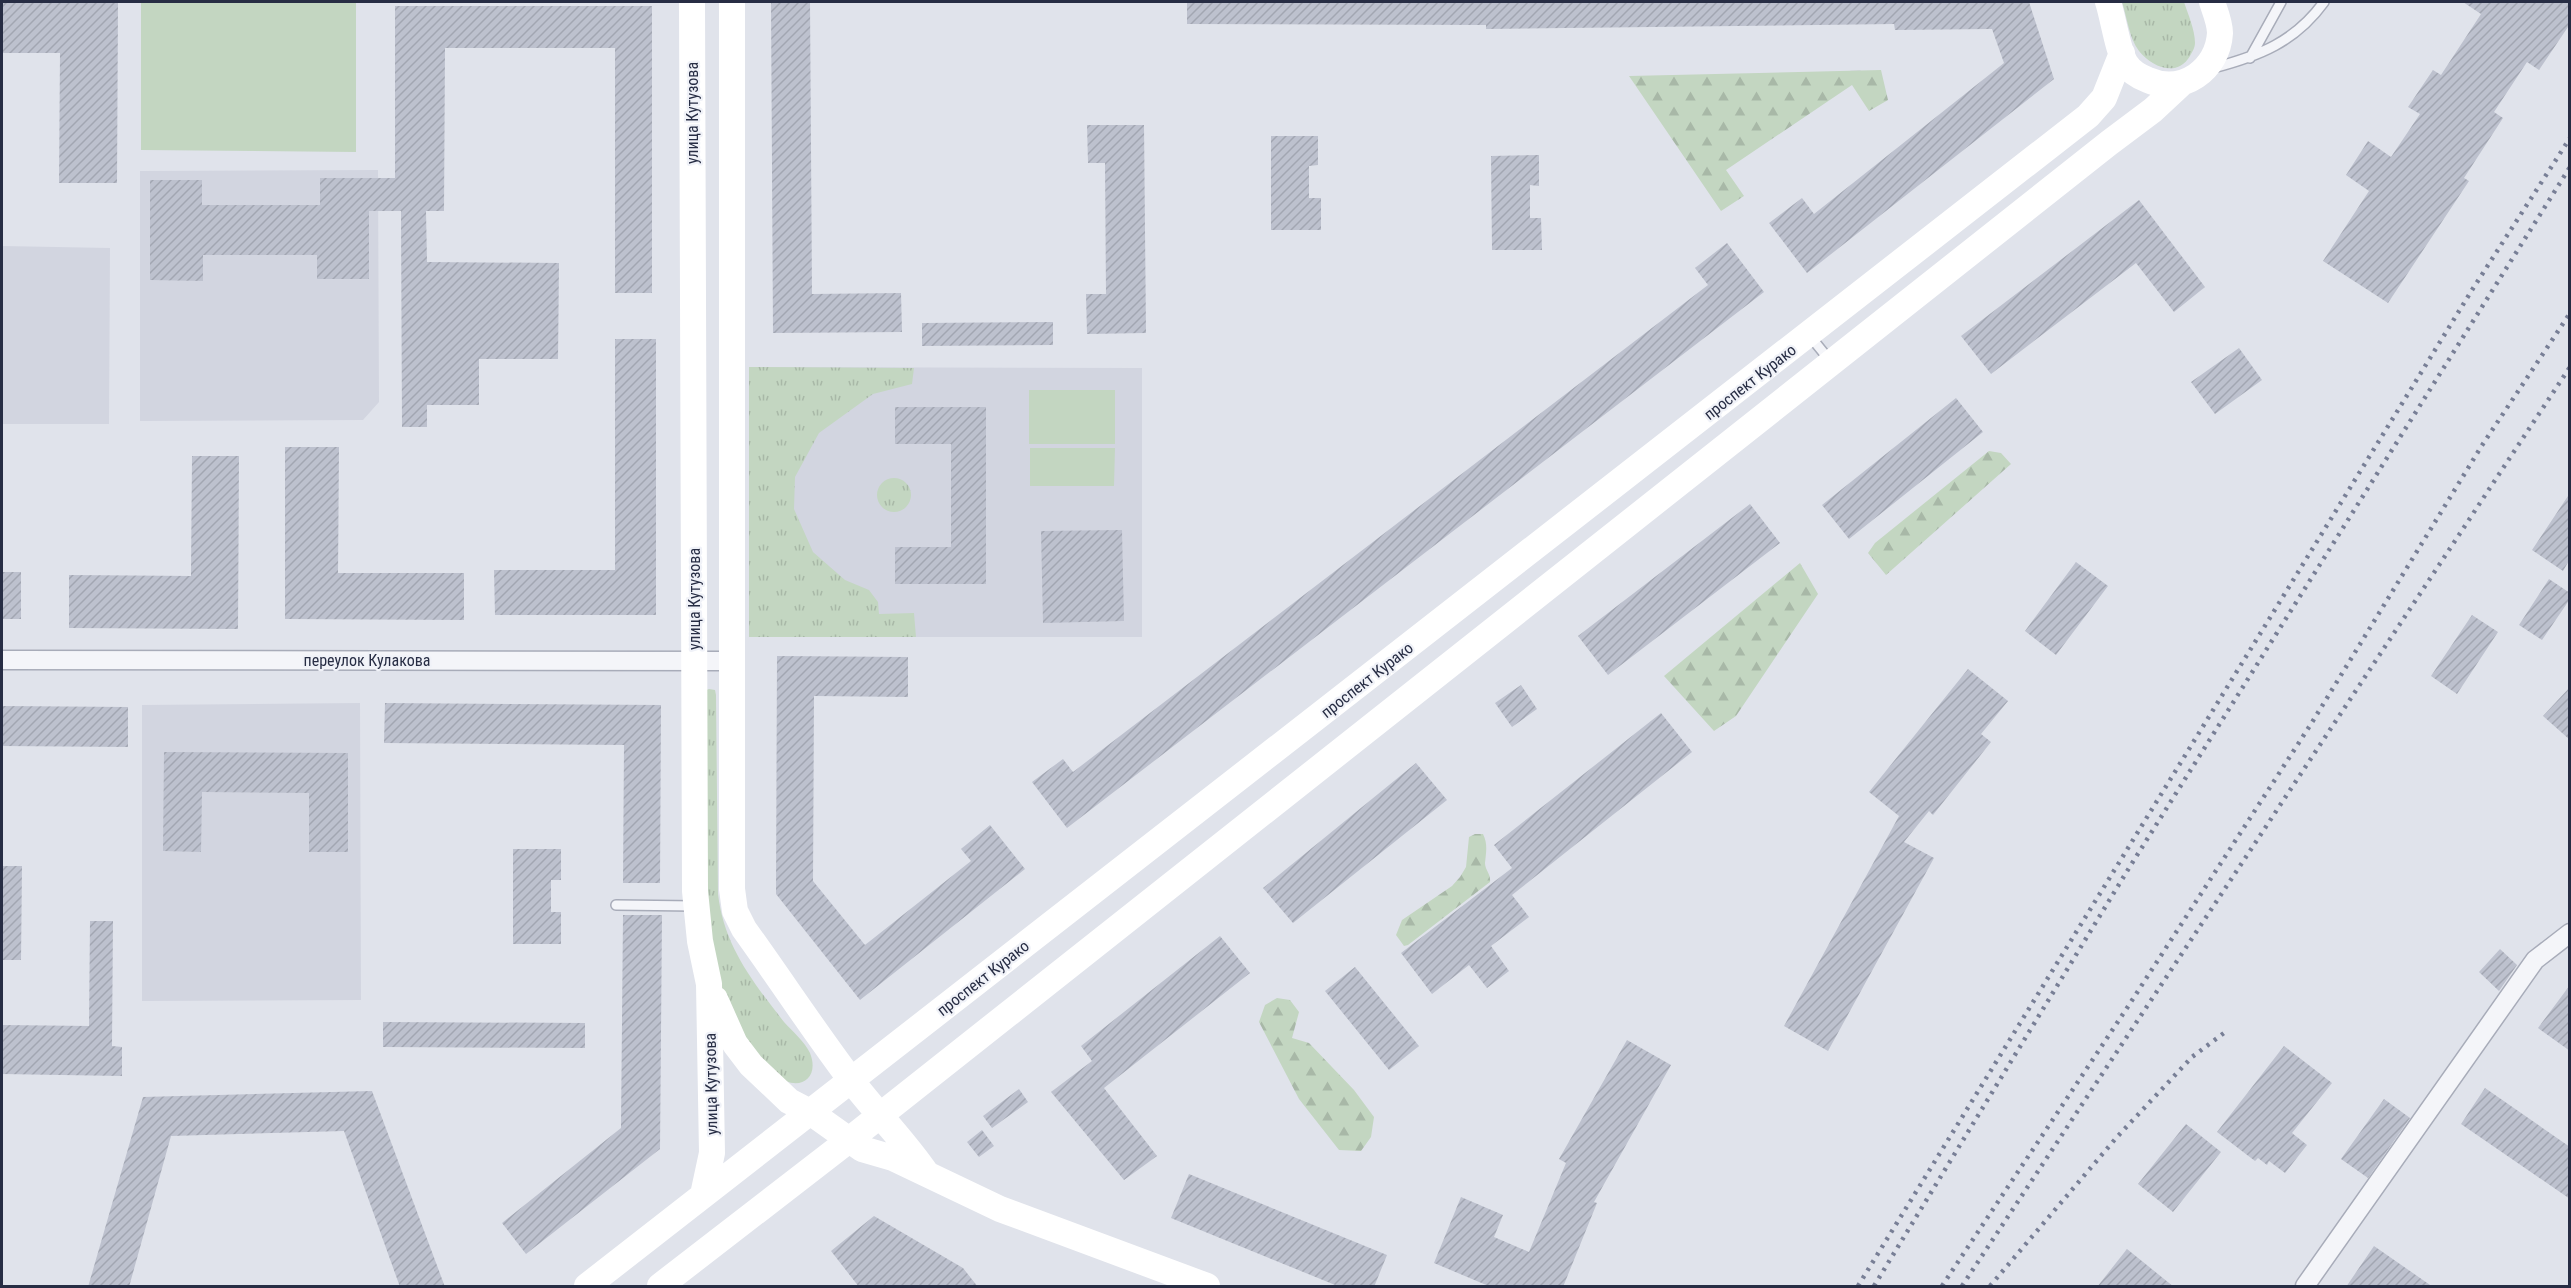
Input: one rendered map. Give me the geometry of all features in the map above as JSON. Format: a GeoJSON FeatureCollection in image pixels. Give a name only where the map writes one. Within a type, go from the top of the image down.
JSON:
{"type":"FeatureCollection","features":[{"type":"Feature","properties":{"kind":"main road","name":"улица Кутузова"},"geometry":{"type":"LineString","coordinates":[[692,2],[696,906],[700,941],[709,984],[712,1154],[703,1195]]}},
{"type":"Feature","properties":{"kind":"main road"},"geometry":{"type":"LineString","coordinates":[[732,2],[732,889],[735,911],[744,929],[851,1080],[879,1116],[908,1146],[927,1174]]}},
{"type":"Feature","properties":{"kind":"main road"},"geometry":{"type":"LineString","coordinates":[[2108,2],[2126,64],[2138,76],[2158,85],[2182,83]]}},
{"type":"Feature","properties":{"kind":"main road"},"geometry":{"type":"LineString","coordinates":[[660,1287],[1832,364],[2153,110],[2182,83],[2205,70],[2216,54],[2220,32],[2212,2]]}},
{"type":"Feature","properties":{"kind":"main road","name":"проспект Курако"},"geometry":{"type":"LineString","coordinates":[[587,1287],[1810,336],[2088,117],[2104,98],[2122,53]]}},
{"type":"Feature","properties":{"kind":"main road"},"geometry":{"type":"LineString","coordinates":[[709,984],[723,1021],[735,1044],[751,1065],[789,1101],[810,1112],[862,1149],[892,1158],[1000,1209],[1207,1287]]}},
{"type":"Feature","properties":{"kind":"street","name":"переулок Кулакова"},"geometry":{"type":"LineString","coordinates":[[2,660],[732,661]]}},
{"type":"Feature","properties":{"kind":"street"},"geometry":{"type":"LineString","coordinates":[[2305,1287],[2535,960],[2570,933]]}},
{"type":"Feature","properties":{"kind":"lane"},"geometry":{"type":"LineString","coordinates":[[2250,58],[2281,2]]}},
{"type":"Feature","properties":{"kind":"lane"},"geometry":{"type":"LineString","coordinates":[[2205,70],[2250,58],[2299,31],[2324,2]]}},
{"type":"Feature","properties":{"kind":"lane"},"geometry":{"type":"LineString","coordinates":[[1810,336],[1832,364]]}},
{"type":"Feature","properties":{"kind":"lane"},"geometry":{"type":"LineString","coordinates":[[616,905],[696,906]]}},
{"type":"Feature","properties":{"kind":"shaded area"},"geometry":{"type":"Polygon","coordinates":[[[378,170],[379,402],[363,420],[140,421],[140,171],[378,170]]]}},
{"type":"Feature","properties":{"kind":"shaded area"},"geometry":{"type":"Polygon","coordinates":[[[2,246],[110,248],[109,424],[2,424],[2,246]]]}},
{"type":"Feature","properties":{"kind":"shaded area"},"geometry":{"type":"Polygon","coordinates":[[[749,367],[1142,368],[1142,637],[749,637],[749,367]]]}},
{"type":"Feature","properties":{"kind":"shaded area"},"geometry":{"type":"Polygon","coordinates":[[[360,703],[361,1000],[142,1001],[142,705],[360,703]]]}},
{"type":"Feature","properties":{"kind":"green space"},"geometry":{"type":"Polygon","coordinates":[[[141,2],[356,2],[356,152],[141,150],[141,2]]]}},
{"type":"Feature","properties":{"kind":"green space"},"geometry":{"type":"Polygon","coordinates":[[[2122,2],[2184,2],[2195,38],[2194,47],[2185,63],[2178,67],[2164,68],[2144,57],[2133,40],[2122,2]]]}},
{"type":"Feature","properties":{"kind":"green space"},"geometry":{"type":"Polygon","coordinates":[[[1881,70],[1888,100],[1869,111],[1852,85],[1726,170],[1744,196],[1721,211],[1629,76],[1881,70]]]}},
{"type":"Feature","properties":{"kind":"green space"},"geometry":{"type":"Polygon","coordinates":[[[749,367],[914,368],[912,384],[873,394],[819,433],[795,477],[794,509],[813,552],[845,580],[869,590],[878,602],[879,614],[914,613],[916,637],[749,637],[749,367]]]}},
{"type":"Feature","properties":{"kind":"green space"},"geometry":{"type":"Polygon","coordinates":[[[1029,390],[1115,390],[1115,444],[1029,444],[1029,390]]]}},
{"type":"Feature","properties":{"kind":"green space"},"geometry":{"type":"Polygon","coordinates":[[[1030,448],[1115,448],[1114,486],[1030,486],[1030,448]]]}},
{"type":"Feature","properties":{"kind":"green space"},"geometry":{"type":"Polygon","coordinates":[[[1989,451],[2001,453],[2011,464],[1886,575],[1868,553],[1875,543],[1989,451]]]}},
{"type":"Feature","properties":{"kind":"green space"},"geometry":{"type":"Polygon","coordinates":[[[894,478],[906,483],[911,495],[906,507],[894,512],[882,507],[877,495],[882,483],[894,478]]]}},
{"type":"Feature","properties":{"kind":"green space"},"geometry":{"type":"Polygon","coordinates":[[[1800,563],[1818,594],[1736,716],[1714,731],[1664,676],[1800,563]]]}},
{"type":"Feature","properties":{"kind":"green space"},"geometry":{"type":"Polygon","coordinates":[[[715,690],[716,695],[718,894],[721,913],[733,947],[751,978],[810,1053],[812,1071],[809,1077],[798,1083],[783,1080],[751,1045],[731,1009],[711,952],[705,904],[704,691],[715,690]]]}},
{"type":"Feature","properties":{"kind":"green space"},"geometry":{"type":"Polygon","coordinates":[[[1483,834],[1485,838],[1485,865],[1490,882],[1404,946],[1396,935],[1402,920],[1452,886],[1460,877],[1466,867],[1469,837],[1483,834]]]}},
{"type":"Feature","properties":{"kind":"green space"},"geometry":{"type":"Polygon","coordinates":[[[1277,998],[1290,1000],[1299,1012],[1292,1038],[1309,1043],[1354,1090],[1374,1117],[1371,1137],[1361,1151],[1339,1150],[1299,1099],[1259,1022],[1265,1005],[1277,998]]]}},
{"type":"Feature","properties":{"kind":"building"},"geometry":{"type":"Polygon","coordinates":[[[771,2],[810,2],[812,294],[901,293],[902,332],[773,333],[771,2]]]}},
{"type":"Feature","properties":{"kind":"building"},"geometry":{"type":"Polygon","coordinates":[[[1187,2],[2029,2],[2054,79],[1807,273],[1769,223],[1802,198],[1814,214],[2004,63],[1992,29],[1895,30],[1894,24],[1486,29],[1486,25],[1187,24],[1187,2]]]}},
{"type":"Feature","properties":{"kind":"building"},"geometry":{"type":"Polygon","coordinates":[[[2463,2],[2570,2],[2570,24],[2539,70],[2527,62],[2494,112],[2503,118],[2464,178],[2469,181],[2388,303],[2323,261],[2369,191],[2346,175],[2368,141],[2391,157],[2420,114],[2408,107],[2433,70],[2441,75],[2481,14],[2463,2]]]}},
{"type":"Feature","properties":{"kind":"building"},"geometry":{"type":"Polygon","coordinates":[[[2,3],[118,3],[117,183],[59,183],[60,53],[2,53],[2,3]]]}},
{"type":"Feature","properties":{"kind":"building"},"geometry":{"type":"Polygon","coordinates":[[[395,6],[652,6],[652,293],[615,293],[615,48],[445,48],[444,211],[426,211],[427,262],[559,263],[558,359],[479,359],[479,405],[427,405],[427,427],[402,427],[401,211],[369,211],[369,279],[317,279],[317,255],[203,255],[203,281],[150,280],[150,180],[202,180],[202,205],[320,205],[320,178],[395,178],[395,6]]]}},
{"type":"Feature","properties":{"kind":"building"},"geometry":{"type":"Polygon","coordinates":[[[1087,125],[1144,125],[1146,333],[1087,334],[1086,294],[1106,294],[1105,163],[1088,163],[1087,125]]]}},
{"type":"Feature","properties":{"kind":"building"},"geometry":{"type":"Polygon","coordinates":[[[1271,136],[1318,136],[1318,165],[1309,166],[1309,198],[1321,198],[1321,230],[1271,230],[1271,136]]]}},
{"type":"Feature","properties":{"kind":"building"},"geometry":{"type":"Polygon","coordinates":[[[1539,155],[1539,186],[1530,185],[1530,218],[1541,218],[1542,250],[1492,250],[1491,156],[1539,155]]]}},
{"type":"Feature","properties":{"kind":"building"},"geometry":{"type":"Polygon","coordinates":[[[2139,200],[2205,287],[2174,312],[2136,263],[1991,374],[1961,336],[2139,200]]]}},
{"type":"Feature","properties":{"kind":"building"},"geometry":{"type":"Polygon","coordinates":[[[1727,243],[1764,292],[1067,828],[1032,782],[1063,759],[1073,772],[1708,285],[1695,268],[1727,243]]]}},
{"type":"Feature","properties":{"kind":"building"},"geometry":{"type":"Polygon","coordinates":[[[1053,322],[1053,345],[922,346],[922,323],[1053,322]]]}},
{"type":"Feature","properties":{"kind":"building"},"geometry":{"type":"Polygon","coordinates":[[[615,339],[656,339],[656,615],[495,615],[494,570],[615,570],[615,339]]]}},
{"type":"Feature","properties":{"kind":"building"},"geometry":{"type":"Polygon","coordinates":[[[2239,348],[2262,380],[2215,414],[2191,382],[2239,348]]]}},
{"type":"Feature","properties":{"kind":"building"},"geometry":{"type":"Polygon","coordinates":[[[1956,398],[1983,432],[1849,539],[1822,505],[1956,398]]]}},
{"type":"Feature","properties":{"kind":"building"},"geometry":{"type":"Polygon","coordinates":[[[895,407],[986,407],[986,584],[895,584],[895,547],[951,547],[951,444],[895,444],[895,407]]]}},
{"type":"Feature","properties":{"kind":"building"},"geometry":{"type":"Polygon","coordinates":[[[285,447],[339,447],[338,573],[464,573],[464,620],[285,619],[285,447]]]}},
{"type":"Feature","properties":{"kind":"building"},"geometry":{"type":"Polygon","coordinates":[[[192,456],[239,456],[238,629],[69,628],[69,575],[191,576],[192,456]]]}},
{"type":"Feature","properties":{"kind":"building"},"geometry":{"type":"Polygon","coordinates":[[[2570,493],[2570,559],[2563,571],[2532,550],[2570,493]]]}},
{"type":"Feature","properties":{"kind":"building"},"geometry":{"type":"Polygon","coordinates":[[[1750,504],[1780,543],[1608,675],[1578,636],[1750,504]]]}},
{"type":"Feature","properties":{"kind":"building"},"geometry":{"type":"Polygon","coordinates":[[[1122,530],[1124,621],[1043,623],[1041,531],[1122,530]]]}},
{"type":"Feature","properties":{"kind":"building"},"geometry":{"type":"Polygon","coordinates":[[[2076,562],[2108,586],[2056,655],[2025,631],[2076,562]]]}},
{"type":"Feature","properties":{"kind":"building"},"geometry":{"type":"Polygon","coordinates":[[[2,572],[21,572],[21,619],[2,619],[2,572]]]}},
{"type":"Feature","properties":{"kind":"building"},"geometry":{"type":"Polygon","coordinates":[[[2549,579],[2570,593],[2570,599],[2542,640],[2519,625],[2549,579]]]}},
{"type":"Feature","properties":{"kind":"building"},"geometry":{"type":"Polygon","coordinates":[[[2472,615],[2498,632],[2457,694],[2431,676],[2472,615]]]}},
{"type":"Feature","properties":{"kind":"building"},"geometry":{"type":"Polygon","coordinates":[[[777,656],[908,657],[908,697],[814,696],[813,881],[865,945],[971,861],[961,849],[990,825],[1025,869],[860,1000],[776,894],[777,656]]]}},
{"type":"Feature","properties":{"kind":"building"},"geometry":{"type":"Polygon","coordinates":[[[1968,669],[2008,701],[1981,734],[1991,742],[1933,815],[1929,811],[1904,842],[1934,858],[1828,1051],[1784,1026],[1899,816],[1869,792],[1968,669]]]}},
{"type":"Feature","properties":{"kind":"building"},"geometry":{"type":"Polygon","coordinates":[[[1521,685],[1537,709],[1512,727],[1495,703],[1521,685]]]}},
{"type":"Feature","properties":{"kind":"building"},"geometry":{"type":"Polygon","coordinates":[[[2570,687],[2570,740],[2543,716],[2570,687]]]}},
{"type":"Feature","properties":{"kind":"building"},"geometry":{"type":"Polygon","coordinates":[[[385,703],[661,705],[660,883],[623,883],[624,745],[384,743],[385,703]]]}},
{"type":"Feature","properties":{"kind":"building"},"geometry":{"type":"Polygon","coordinates":[[[2,706],[128,707],[128,747],[2,746],[2,706]]]}},
{"type":"Feature","properties":{"kind":"building"},"geometry":{"type":"Polygon","coordinates":[[[1661,713],[1692,752],[1512,895],[1529,917],[1491,946],[1509,971],[1487,988],[1469,965],[1432,994],[1401,953],[1512,868],[1494,845],[1661,713]]]}},
{"type":"Feature","properties":{"kind":"building"},"geometry":{"type":"Polygon","coordinates":[[[164,752],[348,753],[348,852],[309,852],[309,793],[202,792],[201,852],[163,851],[164,752]]]}},
{"type":"Feature","properties":{"kind":"building"},"geometry":{"type":"Polygon","coordinates":[[[1416,763],[1447,800],[1293,923],[1263,888],[1416,763]]]}},
{"type":"Feature","properties":{"kind":"building"},"geometry":{"type":"Polygon","coordinates":[[[513,849],[561,849],[561,880],[551,880],[551,912],[561,912],[561,944],[513,944],[513,849]]]}},
{"type":"Feature","properties":{"kind":"building"},"geometry":{"type":"Polygon","coordinates":[[[2,866],[22,866],[21,960],[2,960],[2,866]]]}},
{"type":"Feature","properties":{"kind":"building"},"geometry":{"type":"Polygon","coordinates":[[[623,915],[662,915],[660,1149],[526,1254],[502,1223],[621,1128],[623,915]]]}},
{"type":"Feature","properties":{"kind":"building"},"geometry":{"type":"Polygon","coordinates":[[[90,921],[113,921],[112,1046],[122,1047],[122,1076],[2,1074],[2,1025],[89,1026],[90,921]]]}},
{"type":"Feature","properties":{"kind":"building"},"geometry":{"type":"Polygon","coordinates":[[[1220,936],[1250,973],[1104,1088],[1157,1156],[1124,1180],[1051,1092],[1092,1061],[1081,1046],[1220,936]]]}},
{"type":"Feature","properties":{"kind":"building"},"geometry":{"type":"Polygon","coordinates":[[[2500,949],[2517,965],[2499,991],[2479,972],[2500,949]]]}},
{"type":"Feature","properties":{"kind":"building"},"geometry":{"type":"Polygon","coordinates":[[[1355,967],[1419,1046],[1389,1070],[1325,991],[1355,967]]]}},
{"type":"Feature","properties":{"kind":"building"},"geometry":{"type":"Polygon","coordinates":[[[2570,985],[2570,1051],[2538,1028],[2570,985]]]}},
{"type":"Feature","properties":{"kind":"building"},"geometry":{"type":"Polygon","coordinates":[[[383,1022],[585,1023],[585,1048],[383,1047],[383,1022]]]}},
{"type":"Feature","properties":{"kind":"building"},"geometry":{"type":"Polygon","coordinates":[[[1627,1040],[1671,1065],[1594,1202],[1597,1203],[1563,1287],[1491,1287],[1434,1263],[1461,1197],[1503,1215],[1494,1237],[1529,1252],[1566,1163],[1559,1159],[1627,1040]]]}},
{"type":"Feature","properties":{"kind":"building"},"geometry":{"type":"Polygon","coordinates":[[[2284,1046],[2332,1083],[2292,1133],[2307,1145],[2285,1173],[2269,1161],[2267,1165],[2258,1158],[2255,1161],[2217,1132],[2284,1046]]]}},
{"type":"Feature","properties":{"kind":"building"},"geometry":{"type":"Polygon","coordinates":[[[2485,1088],[2570,1147],[2570,1199],[2461,1124],[2485,1088]]]}},
{"type":"Feature","properties":{"kind":"building"},"geometry":{"type":"Polygon","coordinates":[[[1019,1089],[1028,1102],[992,1128],[983,1116],[1019,1089]]]}},
{"type":"Feature","properties":{"kind":"building"},"geometry":{"type":"Polygon","coordinates":[[[372,1091],[445,1287],[400,1287],[344,1131],[171,1136],[129,1287],[88,1287],[143,1097],[372,1091]]]}},
{"type":"Feature","properties":{"kind":"building"},"geometry":{"type":"Polygon","coordinates":[[[2384,1099],[2410,1118],[2368,1178],[2341,1159],[2384,1099]]]}},
{"type":"Feature","properties":{"kind":"building"},"geometry":{"type":"Polygon","coordinates":[[[2186,1124],[2221,1152],[2173,1212],[2138,1184],[2186,1124]]]}},
{"type":"Feature","properties":{"kind":"building"},"geometry":{"type":"Polygon","coordinates":[[[982,1130],[994,1146],[979,1157],[967,1142],[982,1130]]]}},
{"type":"Feature","properties":{"kind":"building"},"geometry":{"type":"Polygon","coordinates":[[[1189,1174],[1387,1255],[1374,1287],[1340,1287],[1171,1218],[1189,1174]]]}},
{"type":"Feature","properties":{"kind":"building"},"geometry":{"type":"Polygon","coordinates":[[[874,1216],[963,1268],[978,1287],[859,1287],[831,1251],[874,1216]]]}},
{"type":"Feature","properties":{"kind":"building"},"geometry":{"type":"Polygon","coordinates":[[[2374,1246],[2433,1287],[2346,1287],[2374,1246]]]}},
{"type":"Feature","properties":{"kind":"building"},"geometry":{"type":"Polygon","coordinates":[[[2127,1249],[2174,1287],[2097,1287],[2127,1249]]]}},
{"type":"Feature","properties":{"kind":"railway"},"geometry":{"type":"LineString","coordinates":[[1858,1286],[2472,290],[2570,138]]}},
{"type":"Feature","properties":{"kind":"railway"},"geometry":{"type":"LineString","coordinates":[[1874,1286],[2129,868],[2570,167]]}},
{"type":"Feature","properties":{"kind":"railway"},"geometry":{"type":"LineString","coordinates":[[1942,1286],[2127,1008],[2311,724],[2481,447],[2570,313]]}},
{"type":"Feature","properties":{"kind":"railway"},"geometry":{"type":"LineString","coordinates":[[1962,1286],[2570,367]]}},
{"type":"Feature","properties":{"kind":"railway"},"geometry":{"type":"LineString","coordinates":[[1990,1286],[2117,1137],[2192,1057],[2228,1030]]}}]}
